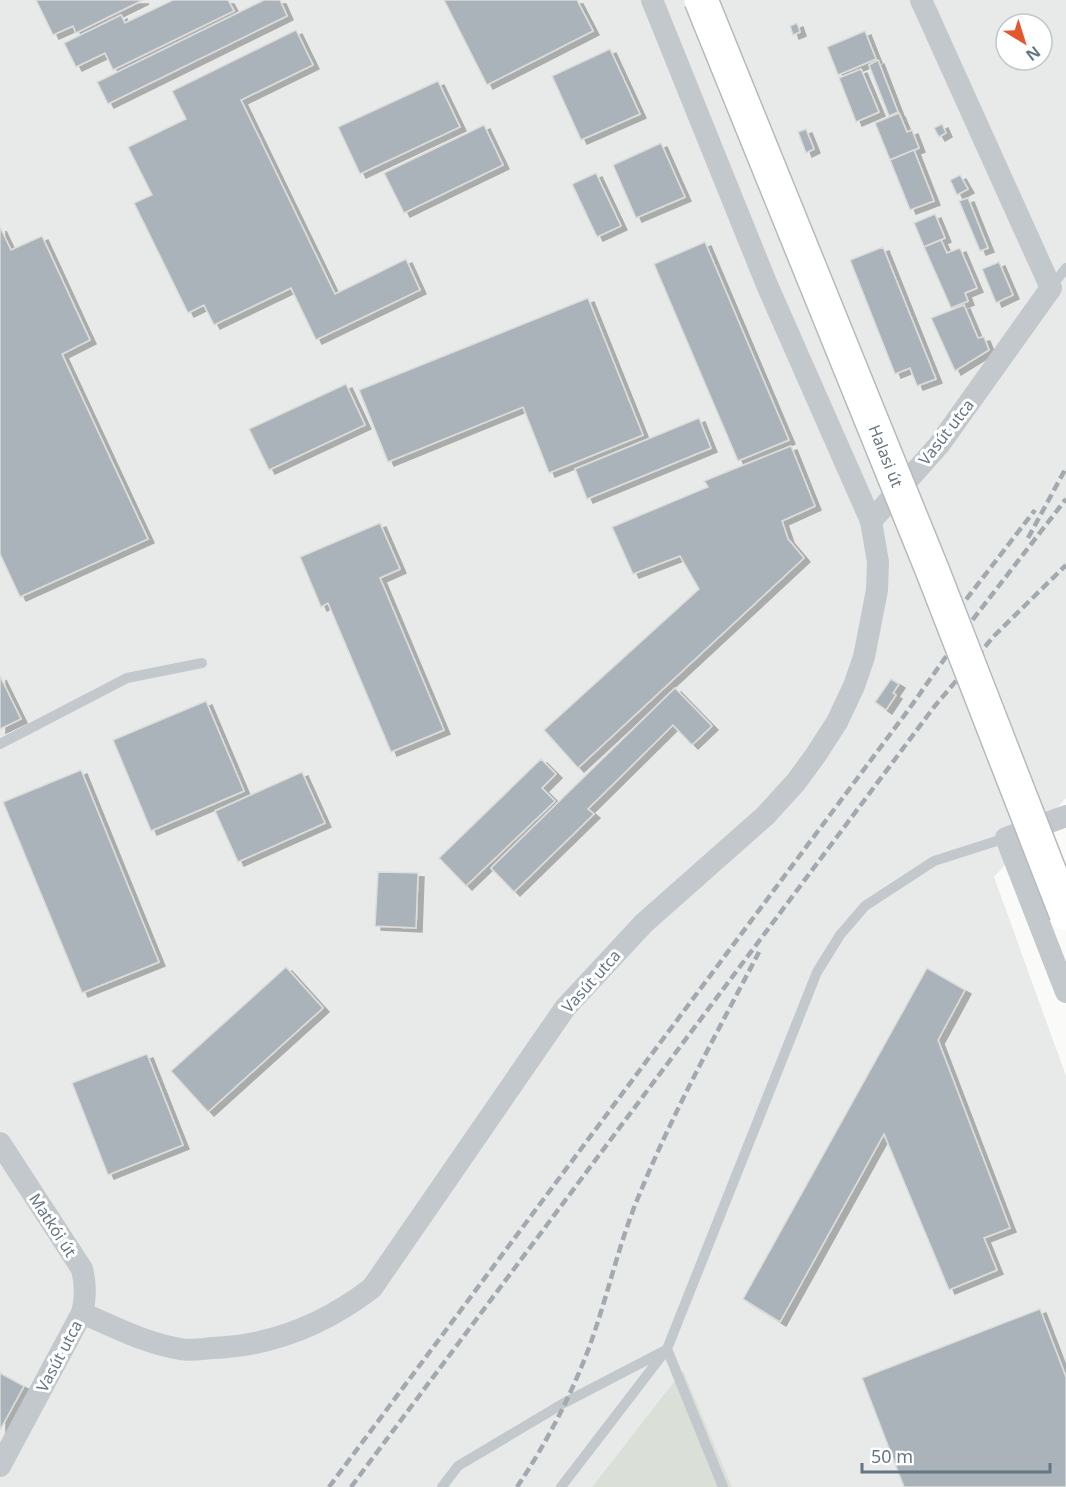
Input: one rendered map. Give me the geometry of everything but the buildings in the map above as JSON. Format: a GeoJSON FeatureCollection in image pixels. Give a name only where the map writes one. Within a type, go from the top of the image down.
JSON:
{"type":"FeatureCollection","features":[{"type":"Feature","properties":{"kind":"main road","name":"Halasi út"},"geometry":{"type":"LineString","coordinates":[[701,0],[933,573],[1066,914]]}},
{"type":"Feature","properties":{"kind":"street"},"geometry":{"type":"LineString","coordinates":[[652,0],[767,285],[871,521]]}},
{"type":"Feature","properties":{"kind":"street"},"geometry":{"type":"LineString","coordinates":[[921,0],[1051,288]]}},
{"type":"Feature","properties":{"kind":"street","name":"Vasút utca"},"geometry":{"type":"LineString","coordinates":[[0,1466],[82,1313],[137,1338],[182,1350],[236,1347],[290,1334],[347,1308],[372,1288],[565,1008],[644,922],[765,816],[796,782],[815,756],[837,722],[854,686],[864,657],[877,590],[878,562],[871,521],[939,445],[1051,288]]}},
{"type":"Feature","properties":{"kind":"street"},"geometry":{"type":"LineString","coordinates":[[1066,816],[1006,838],[1066,992]]}},
{"type":"Feature","properties":{"kind":"street","name":"Matkói út"},"geometry":{"type":"LineString","coordinates":[[0,1143],[82,1269],[85,1281],[85,1301],[82,1313]]}},
{"type":"Feature","properties":{"kind":"lane"},"geometry":{"type":"LineString","coordinates":[[1051,288],[1066,268]]}},
{"type":"Feature","properties":{"kind":"lane"},"geometry":{"type":"LineString","coordinates":[[0,744],[127,678],[202,663]]}},
{"type":"Feature","properties":{"kind":"lane"},"geometry":{"type":"LineString","coordinates":[[561,1487],[667,1349],[817,972],[840,935],[865,906],[934,861],[1006,838]]}},
{"type":"Feature","properties":{"kind":"lane"},"geometry":{"type":"LineString","coordinates":[[442,1487],[458,1466],[564,1403],[667,1349]]}},
{"type":"Feature","properties":{"kind":"lane"},"geometry":{"type":"LineString","coordinates":[[667,1349],[723,1487]]}},
{"type":"Feature","properties":{"kind":"shaded area"},"geometry":{"type":"Polygon","coordinates":[[[0,0],[1066,0],[1066,798],[994,877],[1066,1076],[1066,1487],[732,1487],[683,1370],[592,1487],[0,1487],[0,0]]]}},
{"type":"Feature","properties":{"kind":"shaded area"},"geometry":{"type":"Polygon","coordinates":[[[683,1370],[732,1487],[592,1487],[683,1370]]]}},
{"type":"Feature","properties":{"kind":"railway"},"geometry":{"type":"LineString","coordinates":[[1028,538],[1066,468]]}},
{"type":"Feature","properties":{"kind":"railway"},"geometry":{"type":"LineString","coordinates":[[329,1487],[909,709],[967,627],[1066,499]]}},
{"type":"Feature","properties":{"kind":"railway"},"geometry":{"type":"LineString","coordinates":[[958,610],[1035,510]]}},
{"type":"Feature","properties":{"kind":"railway"},"geometry":{"type":"LineString","coordinates":[[351,1487],[934,707],[994,636],[1066,565]]}},
{"type":"Feature","properties":{"kind":"railway"},"geometry":{"type":"LineString","coordinates":[[517,1487],[558,1418],[575,1382],[596,1326],[626,1230],[667,1131],[759,952]]}}]}
